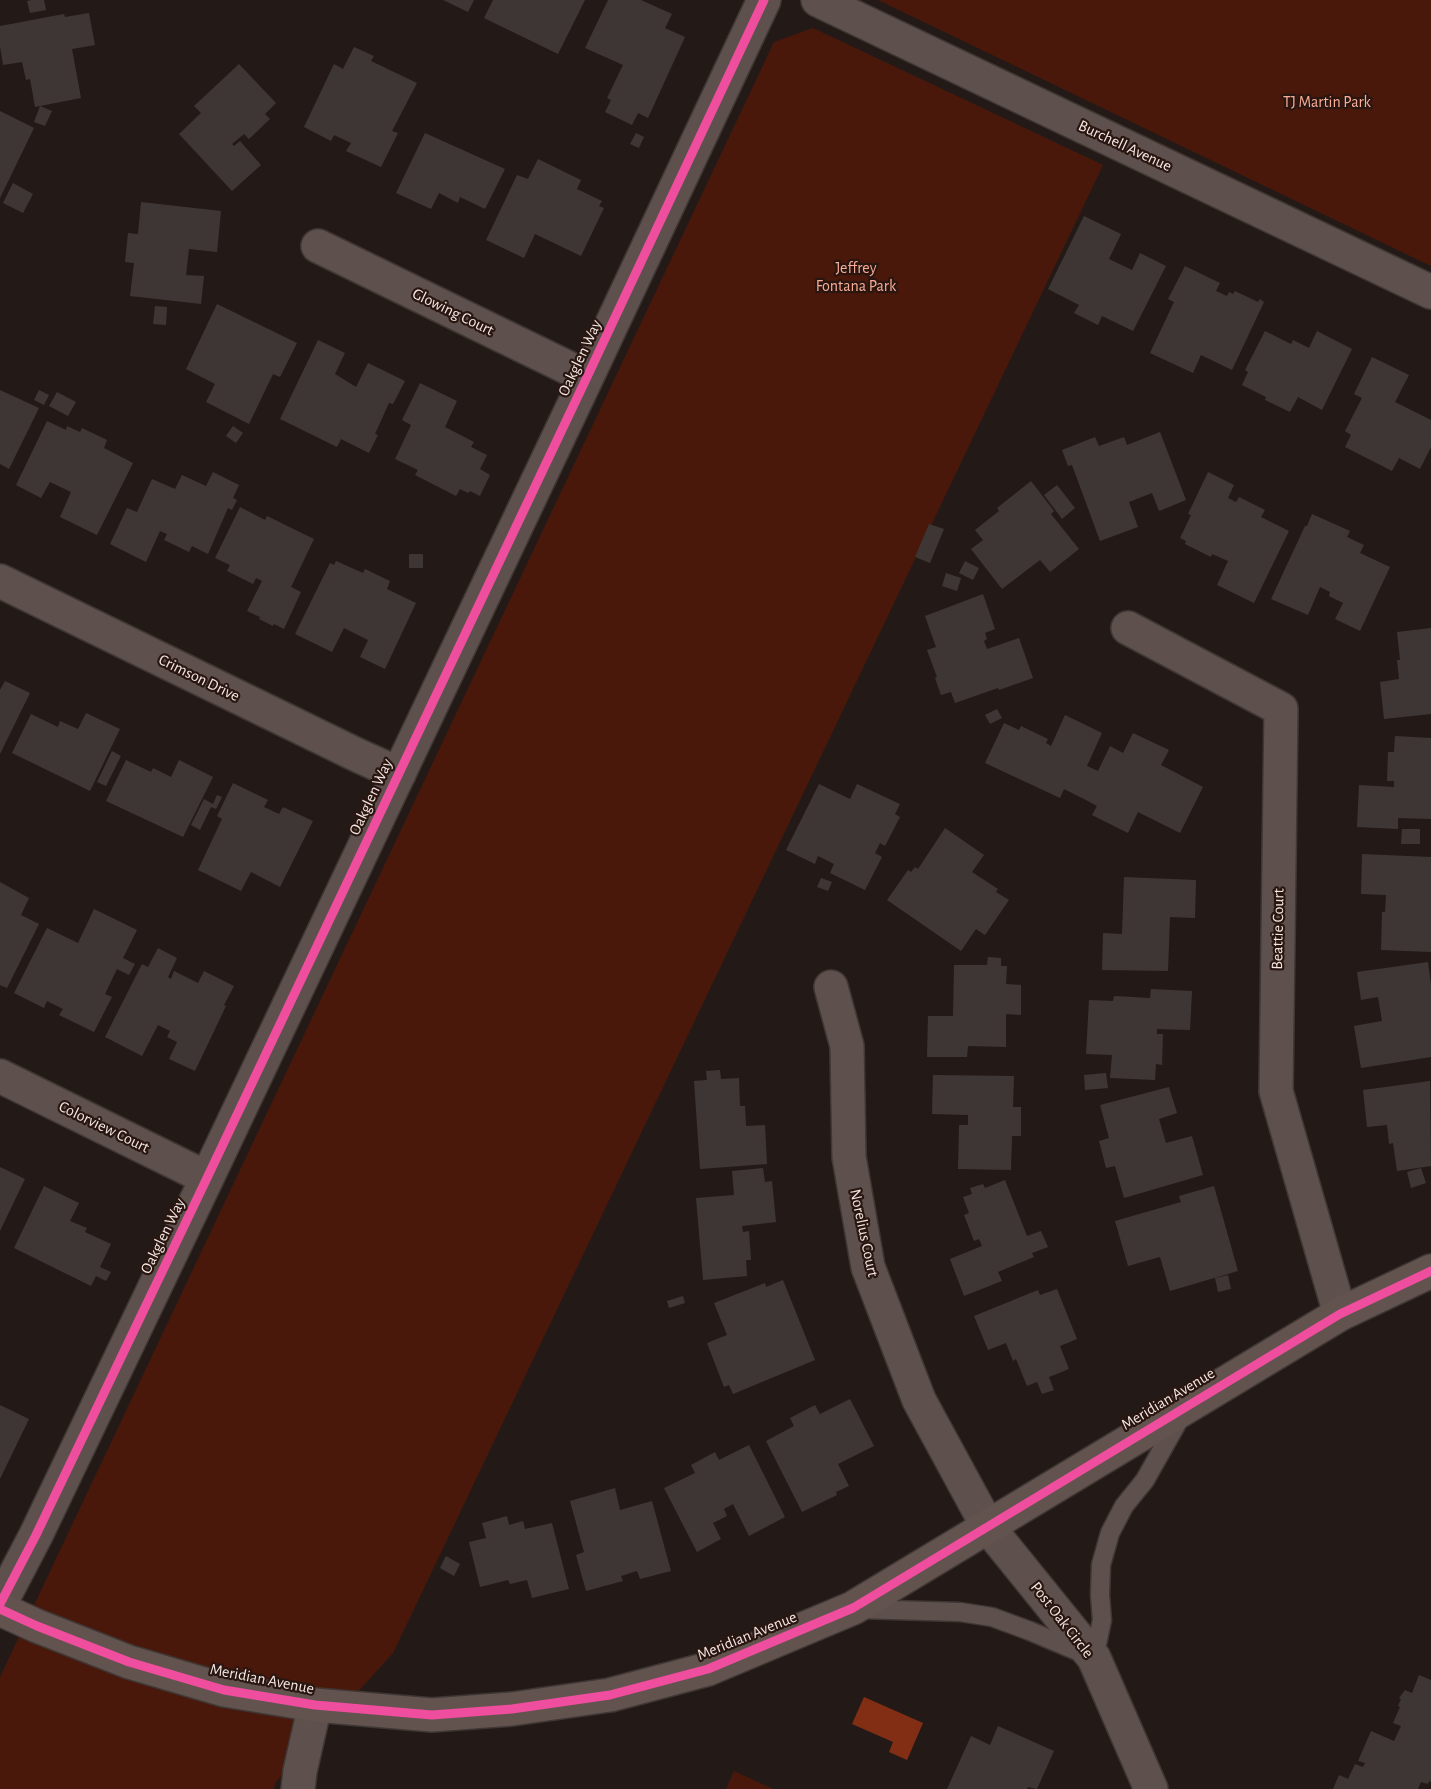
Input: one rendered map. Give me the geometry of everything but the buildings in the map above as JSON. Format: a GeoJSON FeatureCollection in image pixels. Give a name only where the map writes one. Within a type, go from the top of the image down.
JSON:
{"type":"FeatureCollection","features":[{"type":"Feature","properties":{"kind":"street","name":"Oakglen Way"},"geometry":{"type":"LineString","coordinates":[[0,1604],[36,1535],[207,1178],[764,0]]}},
{"type":"Feature","properties":{"kind":"street","name":"Burchell Avenue"},"geometry":{"type":"LineString","coordinates":[[818,0],[1431,291]]}},
{"type":"Feature","properties":{"kind":"street","name":"Glowing Court"},"geometry":{"type":"LineString","coordinates":[[318,246],[587,377]]}},
{"type":"Feature","properties":{"kind":"street","name":"Crimson Drive"},"geometry":{"type":"LineString","coordinates":[[0,581],[399,774]]}},
{"type":"Feature","properties":{"kind":"street","name":"Beattie Court"},"geometry":{"type":"LineString","coordinates":[[1128,628],[1281,709],[1276,1091],[1341,1314]]}},
{"type":"Feature","properties":{"kind":"street","name":"Norelius Court"},"geometry":{"type":"LineString","coordinates":[[831,987],[847,1046],[849,1157],[868,1267],[919,1400],[988,1527]]}},
{"type":"Feature","properties":{"kind":"street","name":"Colorview Court"},"geometry":{"type":"LineString","coordinates":[[0,1076],[207,1178]]}},
{"type":"Feature","properties":{"kind":"street","name":"Meridian Avenue"},"geometry":{"type":"LineString","coordinates":[[0,1609],[129,1662],[224,1689],[315,1705],[432,1716],[512,1709],[610,1695],[708,1669],[853,1608],[1341,1314],[1431,1271]]}},
{"type":"Feature","properties":{"kind":"street","name":"Post Oak Circle"},"geometry":{"type":"LineString","coordinates":[[988,1527],[1094,1658],[1150,1789]]}},
{"type":"Feature","properties":{"kind":"street"},"geometry":{"type":"LineString","coordinates":[[298,1789],[315,1705]]}},
{"type":"Feature","properties":{"kind":"lane"},"geometry":{"type":"LineString","coordinates":[[853,1608],[960,1612],[992,1617],[1094,1658],[1102,1620],[1101,1565],[1110,1533],[1124,1506],[1145,1480],[1188,1405]]}},
{"type":"Feature","properties":{"kind":"green space","name":"TJ Martin Park"},"geometry":{"type":"Polygon","coordinates":[[[878,0],[1431,0],[1431,266],[878,0]]]}},
{"type":"Feature","properties":{"kind":"green space","name":"Jeffrey Fontana Park"},"geometry":{"type":"Polygon","coordinates":[[[813,28],[1103,165],[393,1653],[275,1783],[274,1789],[0,1789],[0,1677],[774,42],[813,28]]]}},
{"type":"Feature","properties":{"kind":"green space"},"geometry":{"type":"Polygon","coordinates":[[[734,1771],[773,1789],[726,1789],[734,1771]]]}},
{"type":"Feature","properties":{"kind":"shaded area"},"geometry":{"type":"Polygon","coordinates":[[[864,1697],[923,1723],[907,1760],[889,1752],[893,1742],[852,1724],[864,1697]]]}},
{"type":"Feature","properties":{"kind":"cycle path"},"geometry":{"type":"LineString","coordinates":[[0,1604],[36,1535],[207,1178],[764,0]]}},
{"type":"Feature","properties":{"kind":"cycle path"},"geometry":{"type":"LineString","coordinates":[[0,1609],[129,1662],[224,1690],[315,1705],[432,1715],[512,1709],[610,1695],[708,1669],[853,1608],[1340,1314],[1431,1271]]}}]}
